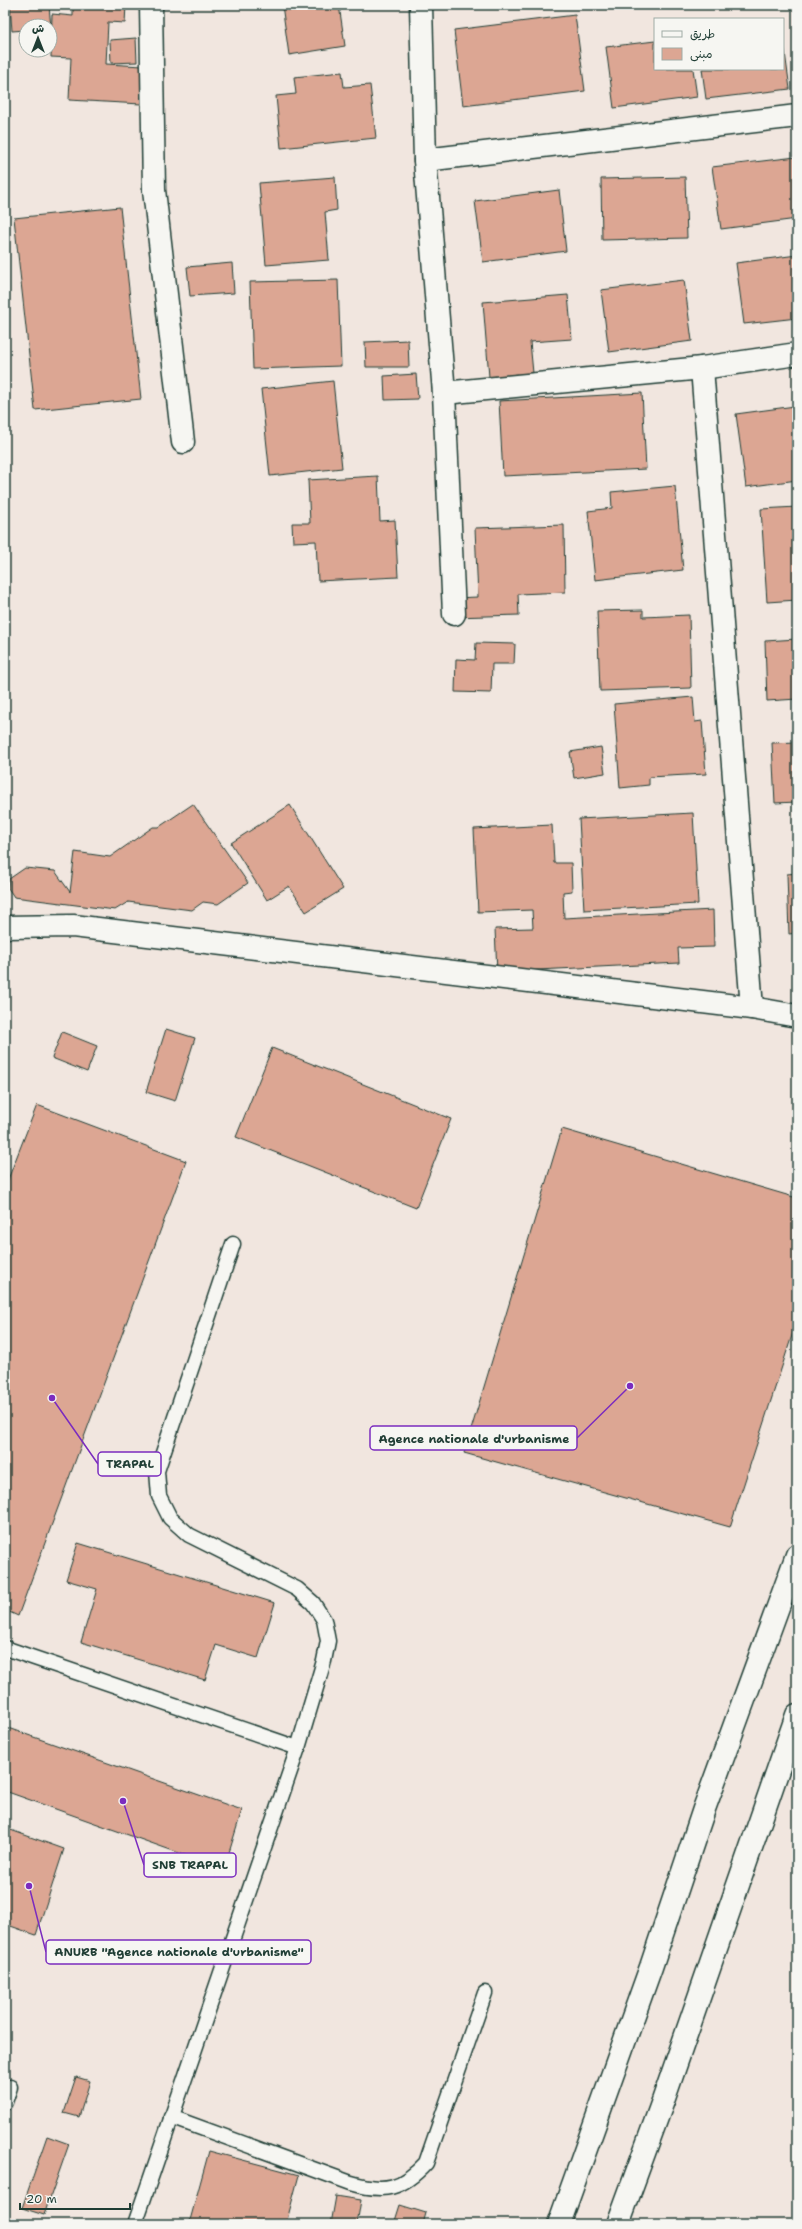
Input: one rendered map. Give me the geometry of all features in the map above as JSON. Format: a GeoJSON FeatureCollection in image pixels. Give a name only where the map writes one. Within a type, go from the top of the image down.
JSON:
{"type":"FeatureCollection","features":[{"type":"Feature","properties":{"kind":"street"},"geometry":{"type":"LineString","coordinates":[[151,5],[154,190],[183,442]]}},
{"type":"Feature","properties":{"kind":"street"},"geometry":{"type":"LineString","coordinates":[[420,5],[425,160],[444,394],[454,614]]}},
{"type":"Feature","properties":{"kind":"street"},"geometry":{"type":"LineString","coordinates":[[425,160],[797,116]]}},
{"type":"Feature","properties":{"kind":"street"},"geometry":{"type":"LineString","coordinates":[[444,394],[702,368],[797,354]]}},
{"type":"Feature","properties":{"kind":"street"},"geometry":{"type":"LineString","coordinates":[[702,368],[752,1008]]}},
{"type":"Feature","properties":{"kind":"street"},"geometry":{"type":"LineString","coordinates":[[5,927],[73,926],[752,1008],[797,1016]]}},
{"type":"Feature","properties":{"kind":"street"},"geometry":{"type":"LineString","coordinates":[[559,2224],[652,1967],[704,1809],[797,1555]]}},
{"type":"Feature","properties":{"kind":"street"},"geometry":{"type":"LineString","coordinates":[[618,2224],[663,2101],[797,1715]]}},
{"type":"Feature","properties":{"kind":"lane"},"geometry":{"type":"LineString","coordinates":[[135,2224],[298,1748],[324,1661],[328,1641],[324,1620],[313,1603],[297,1589],[189,1535],[170,1518],[159,1496],[157,1472],[233,1244]]}},
{"type":"Feature","properties":{"kind":"lane"},"geometry":{"type":"LineString","coordinates":[[5,1648],[298,1748]]}},
{"type":"Feature","properties":{"kind":"lane"},"geometry":{"type":"LineString","coordinates":[[171,2117],[351,2183],[371,2189],[392,2188],[412,2178],[426,2163],[485,1993]]}},
{"type":"Feature","properties":{"kind":"lane"},"geometry":{"type":"LineString","coordinates":[[5,2102],[10,2087]]}},
{"type":"Feature","properties":{"kind":"building"},"geometry":{"type":"Polygon","coordinates":[[[10,5],[49,5],[50,18],[18,18],[18,31],[12,31],[10,5]]]}},
{"type":"Feature","properties":{"kind":"building"},"geometry":{"type":"Polygon","coordinates":[[[73,5],[126,5],[125,23],[108,22],[106,64],[143,66],[141,104],[69,100],[71,58],[58,57],[58,18],[52,18],[52,14],[73,16],[73,5]]]}},
{"type":"Feature","properties":{"kind":"building"},"geometry":{"type":"Polygon","coordinates":[[[282,5],[339,5],[345,46],[289,55],[282,5]]]}},
{"type":"Feature","properties":{"kind":"building"},"geometry":{"type":"Polygon","coordinates":[[[575,15],[585,91],[463,106],[454,30],[575,15]]]}},
{"type":"Feature","properties":{"kind":"building"},"geometry":{"type":"Polygon","coordinates":[[[136,38],[137,62],[111,63],[110,40],[136,38]]]}},
{"type":"Feature","properties":{"kind":"building"},"geometry":{"type":"Polygon","coordinates":[[[654,41],[654,70],[693,70],[697,97],[614,108],[606,47],[654,41]]]}},
{"type":"Feature","properties":{"kind":"building"},"geometry":{"type":"Polygon","coordinates":[[[784,45],[790,89],[706,99],[702,70],[784,70],[784,45]]]}},
{"type":"Feature","properties":{"kind":"building"},"geometry":{"type":"Polygon","coordinates":[[[342,72],[344,87],[370,85],[376,138],[281,148],[276,96],[296,94],[294,77],[342,72]]]}},
{"type":"Feature","properties":{"kind":"building"},"geometry":{"type":"Polygon","coordinates":[[[796,157],[797,219],[721,229],[712,167],[796,157]]]}},
{"type":"Feature","properties":{"kind":"building"},"geometry":{"type":"Polygon","coordinates":[[[335,177],[337,210],[325,212],[329,260],[266,265],[259,183],[335,177]]]}},
{"type":"Feature","properties":{"kind":"building"},"geometry":{"type":"Polygon","coordinates":[[[685,177],[687,238],[602,240],[601,179],[685,177]]]}},
{"type":"Feature","properties":{"kind":"building"},"geometry":{"type":"Polygon","coordinates":[[[559,190],[566,251],[483,262],[475,201],[559,190]]]}},
{"type":"Feature","properties":{"kind":"building"},"geometry":{"type":"Polygon","coordinates":[[[120,207],[141,399],[35,410],[14,218],[120,207]]]}},
{"type":"Feature","properties":{"kind":"building"},"geometry":{"type":"Polygon","coordinates":[[[797,255],[797,318],[744,324],[736,263],[797,255]]]}},
{"type":"Feature","properties":{"kind":"building"},"geometry":{"type":"Polygon","coordinates":[[[232,263],[234,293],[190,296],[187,267],[232,263]]]}},
{"type":"Feature","properties":{"kind":"building"},"geometry":{"type":"Polygon","coordinates":[[[338,280],[341,366],[253,369],[250,282],[338,280]]]}},
{"type":"Feature","properties":{"kind":"building"},"geometry":{"type":"Polygon","coordinates":[[[684,280],[692,341],[609,352],[601,290],[684,280]]]}},
{"type":"Feature","properties":{"kind":"building"},"geometry":{"type":"Polygon","coordinates":[[[568,295],[572,339],[530,342],[533,373],[489,377],[483,302],[568,295]]]}},
{"type":"Feature","properties":{"kind":"building"},"geometry":{"type":"Polygon","coordinates":[[[408,340],[409,367],[366,367],[365,342],[408,340]]]}},
{"type":"Feature","properties":{"kind":"building"},"geometry":{"type":"Polygon","coordinates":[[[416,374],[418,399],[385,400],[384,376],[416,374]]]}},
{"type":"Feature","properties":{"kind":"building"},"geometry":{"type":"Polygon","coordinates":[[[333,381],[342,468],[270,476],[261,389],[333,381]]]}},
{"type":"Feature","properties":{"kind":"building"},"geometry":{"type":"Polygon","coordinates":[[[642,393],[646,469],[503,476],[499,401],[642,393]]]}},
{"type":"Feature","properties":{"kind":"building"},"geometry":{"type":"Polygon","coordinates":[[[795,406],[797,480],[746,487],[736,414],[795,406]]]}},
{"type":"Feature","properties":{"kind":"building"},"geometry":{"type":"Polygon","coordinates":[[[378,476],[380,521],[395,520],[398,577],[318,581],[316,541],[293,542],[292,523],[310,523],[308,480],[378,476]]]}},
{"type":"Feature","properties":{"kind":"building"},"geometry":{"type":"Polygon","coordinates":[[[675,486],[683,570],[595,580],[588,511],[612,508],[611,492],[675,486]]]}},
{"type":"Feature","properties":{"kind":"building"},"geometry":{"type":"Polygon","coordinates":[[[797,507],[797,600],[767,602],[761,509],[797,507]]]}},
{"type":"Feature","properties":{"kind":"building"},"geometry":{"type":"Polygon","coordinates":[[[564,525],[565,592],[518,594],[519,615],[454,617],[454,598],[478,597],[475,528],[564,525]]]}},
{"type":"Feature","properties":{"kind":"building"},"geometry":{"type":"Polygon","coordinates":[[[643,610],[643,617],[689,615],[691,688],[600,691],[597,611],[643,610]]]}},
{"type":"Feature","properties":{"kind":"building"},"geometry":{"type":"Polygon","coordinates":[[[797,639],[797,699],[767,701],[765,641],[797,639]]]}},
{"type":"Feature","properties":{"kind":"building"},"geometry":{"type":"Polygon","coordinates":[[[476,643],[515,644],[514,664],[492,664],[491,693],[455,692],[456,659],[475,660],[476,643]]]}},
{"type":"Feature","properties":{"kind":"building"},"geometry":{"type":"Polygon","coordinates":[[[693,697],[695,722],[702,721],[706,774],[649,777],[649,785],[620,788],[614,704],[693,697]]]}},
{"type":"Feature","properties":{"kind":"building"},"geometry":{"type":"Polygon","coordinates":[[[797,742],[797,802],[775,803],[772,743],[797,742]]]}},
{"type":"Feature","properties":{"kind":"building"},"geometry":{"type":"Polygon","coordinates":[[[601,747],[605,773],[574,778],[570,752],[601,747]]]}},
{"type":"Feature","properties":{"kind":"building"},"geometry":{"type":"Polygon","coordinates":[[[193,804],[248,883],[218,904],[203,902],[192,910],[128,902],[115,910],[14,897],[8,888],[9,879],[25,868],[55,871],[70,892],[75,852],[110,857],[153,827],[159,827],[193,804]]]}},
{"type":"Feature","properties":{"kind":"building"},"geometry":{"type":"Polygon","coordinates":[[[290,805],[343,889],[306,912],[289,886],[267,900],[231,843],[290,805]]]}},
{"type":"Feature","properties":{"kind":"building"},"geometry":{"type":"Polygon","coordinates":[[[693,813],[698,904],[584,910],[579,819],[693,813]]]}},
{"type":"Feature","properties":{"kind":"building"},"geometry":{"type":"Polygon","coordinates":[[[552,825],[554,863],[571,863],[572,891],[563,892],[564,918],[713,910],[714,947],[678,948],[679,963],[497,972],[495,929],[533,928],[532,910],[478,912],[474,829],[552,825]]]}},
{"type":"Feature","properties":{"kind":"building"},"geometry":{"type":"Polygon","coordinates":[[[797,873],[797,933],[789,934],[787,874],[797,873]]]}},
{"type":"Feature","properties":{"kind":"building"},"geometry":{"type":"Polygon","coordinates":[[[166,1029],[195,1038],[175,1101],[146,1092],[166,1029]]]}},
{"type":"Feature","properties":{"kind":"building"},"geometry":{"type":"Polygon","coordinates":[[[62,1032],[97,1046],[87,1072],[52,1058],[62,1032]]]}},
{"type":"Feature","properties":{"kind":"building"},"geometry":{"type":"Polygon","coordinates":[[[272,1048],[451,1119],[416,1208],[236,1137],[272,1048]]]}},
{"type":"Feature","properties":{"kind":"building"},"geometry":{"type":"Polygon","coordinates":[[[37,1105],[186,1161],[18,1616],[5,1610],[5,1187],[37,1105]]]}},
{"type":"Feature","properties":{"kind":"building"},"geometry":{"type":"Polygon","coordinates":[[[562,1129],[797,1198],[797,1320],[730,1527],[464,1453],[562,1129]]]}},
{"type":"Feature","properties":{"kind":"building"},"geometry":{"type":"Polygon","coordinates":[[[78,1543],[275,1603],[258,1658],[216,1645],[205,1680],[81,1642],[97,1589],[66,1580],[78,1543]]]}},
{"type":"Feature","properties":{"kind":"building"},"geometry":{"type":"Polygon","coordinates":[[[5,1727],[242,1810],[224,1869],[5,1791],[5,1727]]]}},
{"type":"Feature","properties":{"kind":"building"},"geometry":{"type":"Polygon","coordinates":[[[5,1828],[64,1849],[36,1935],[5,1924],[5,1828]]]}},
{"type":"Feature","properties":{"kind":"building"},"geometry":{"type":"Polygon","coordinates":[[[76,2077],[90,2081],[79,2117],[64,2113],[76,2077]]]}},
{"type":"Feature","properties":{"kind":"building"},"geometry":{"type":"Polygon","coordinates":[[[47,2136],[69,2144],[44,2215],[22,2208],[47,2136]]]}},
{"type":"Feature","properties":{"kind":"building"},"geometry":{"type":"Polygon","coordinates":[[[209,2151],[299,2175],[286,2224],[189,2224],[209,2151]]]}},
{"type":"Feature","properties":{"kind":"building"},"geometry":{"type":"Polygon","coordinates":[[[336,2196],[361,2200],[357,2224],[331,2224],[336,2196]]]}},
{"type":"Feature","properties":{"kind":"building"},"geometry":{"type":"Polygon","coordinates":[[[400,2205],[426,2213],[423,2224],[394,2224],[400,2205]]]}},
{"type":"Feature","properties":{"kind":"place","name":"Agence nationale d'urbanisme"},"geometry":{"type":"Point","coordinates":[630,1386]}},
{"type":"Feature","properties":{"kind":"place","name":"TRAPAL"},"geometry":{"type":"Point","coordinates":[52,1398]}},
{"type":"Feature","properties":{"kind":"place","name":"SNB TRAPAL"},"geometry":{"type":"Point","coordinates":[123,1801]}},
{"type":"Feature","properties":{"kind":"place","name":"ANURB \"Agence nationale d'urbanisme\""},"geometry":{"type":"Point","coordinates":[29,1886]}}]}
